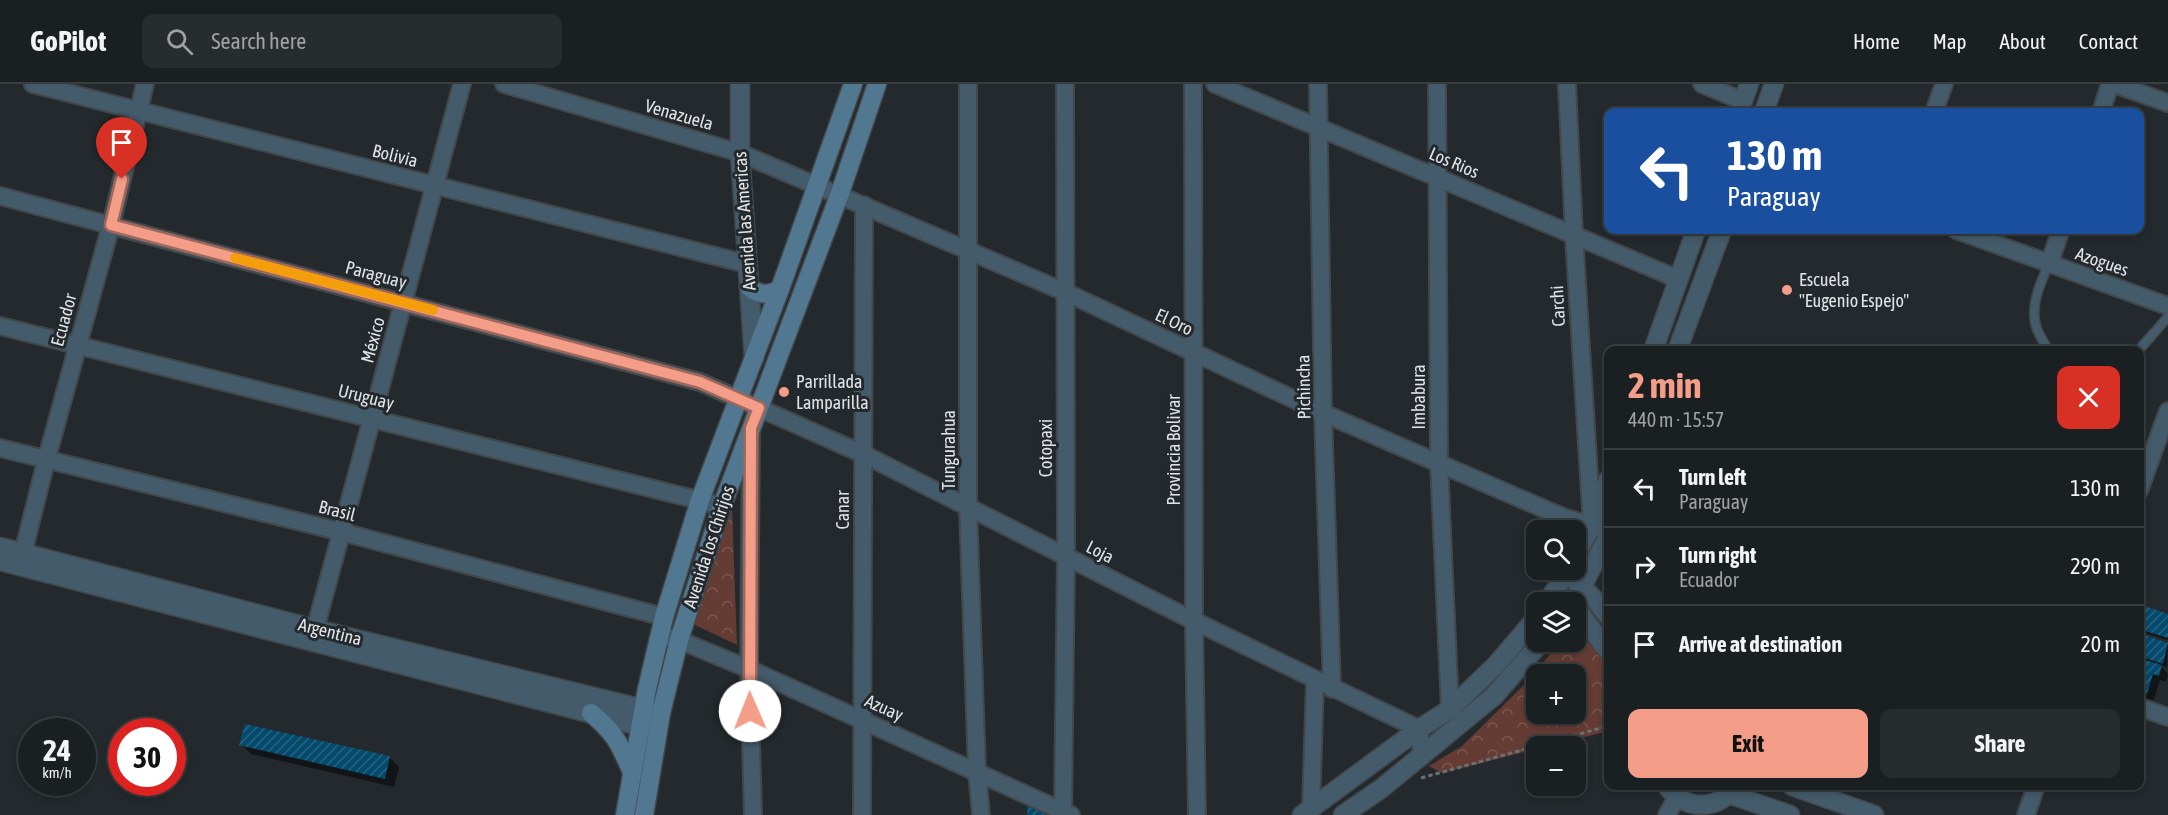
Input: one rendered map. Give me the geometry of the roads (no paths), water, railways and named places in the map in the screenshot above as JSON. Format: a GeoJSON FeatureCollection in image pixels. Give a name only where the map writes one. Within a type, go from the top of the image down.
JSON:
{"type":"FeatureCollection","features":[{"type":"Feature","properties":{"kind":"main road","name":"Avenida los Chirijos"},"geometry":{"type":"LineString","coordinates":[[644,815],[650,720],[664,617],[700,500],[780,289],[853,84]]}},
{"type":"Feature","properties":{"kind":"main road","name":"Avenida los Chirijos"},"geometry":{"type":"LineString","coordinates":[[625,815],[632,772],[679,640],[722,506],[839,196],[877,84]]}},
{"type":"Feature","properties":{"kind":"main road"},"geometry":{"type":"LineString","coordinates":[[749,287],[760,294],[780,289]]}},
{"type":"Feature","properties":{"kind":"main road"},"geometry":{"type":"LineString","coordinates":[[591,713],[609,728],[620,745],[632,772]]}},
{"type":"Feature","properties":{"kind":"street","name":"Bolivia"},"geometry":{"type":"LineString","coordinates":[[33,84],[747,264]]}},
{"type":"Feature","properties":{"kind":"street","name":"Ecuador"},"geometry":{"type":"LineString","coordinates":[[22,560],[146,84]]}},
{"type":"Feature","properties":{"kind":"street","name":"México"},"geometry":{"type":"LineString","coordinates":[[313,635],[462,84]]}},
{"type":"Feature","properties":{"kind":"street","name":"Venazuela"},"geometry":{"type":"LineString","coordinates":[[504,84],[740,153]]}},
{"type":"Feature","properties":{"kind":"street","name":"Avenida las Americas"},"geometry":{"type":"LineString","coordinates":[[740,84],[740,153],[753,359]]}},
{"type":"Feature","properties":{"kind":"street","name":"Tungurahua"},"geometry":{"type":"LineString","coordinates":[[968,84],[968,507],[977,771],[981,815]]}},
{"type":"Feature","properties":{"kind":"street","name":"Cotopaxi"},"geometry":{"type":"LineString","coordinates":[[1065,84],[1068,813]]}},
{"type":"Feature","properties":{"kind":"street","name":"Provincia Bolivar"},"geometry":{"type":"LineString","coordinates":[[1193,84],[1194,621],[1197,815]]}},
{"type":"Feature","properties":{"kind":"street","name":"Los Rios"},"geometry":{"type":"LineString","coordinates":[[1215,84],[1678,279]]}},
{"type":"Feature","properties":{"kind":"street","name":"Pichincha"},"geometry":{"type":"LineString","coordinates":[[1318,84],[1323,413],[1332,689]]}},
{"type":"Feature","properties":{"kind":"street","name":"Imbabura"},"geometry":{"type":"LineString","coordinates":[[1437,84],[1439,463],[1450,709]]}},
{"type":"Feature","properties":{"kind":"street","name":"Carchi"},"geometry":{"type":"LineString","coordinates":[[1567,84],[1574,235],[1600,527]]}},
{"type":"Feature","properties":{"kind":"street"},"geometry":{"type":"LineString","coordinates":[[1702,84],[1743,99]]}},
{"type":"Feature","properties":{"kind":"street"},"geometry":{"type":"LineString","coordinates":[[1765,108],[1774,84]]}},
{"type":"Feature","properties":{"kind":"street"},"geometry":{"type":"LineString","coordinates":[[1935,108],[1944,84]]}},
{"type":"Feature","properties":{"kind":"street"},"geometry":{"type":"LineString","coordinates":[[2103,108],[2112,84],[2168,103]]}},
{"type":"Feature","properties":{"kind":"street","name":"El Oro"},"geometry":{"type":"LineString","coordinates":[[740,153],[1065,292],[1323,413],[1565,518],[1600,527]]}},
{"type":"Feature","properties":{"kind":"street","name":"Paraguay"},"geometry":{"type":"LineString","coordinates":[[0,196],[700,382],[739,399]]}},
{"type":"Feature","properties":{"kind":"street","name":"Canar"},"geometry":{"type":"LineString","coordinates":[[862,815],[864,205]]}},
{"type":"Feature","properties":{"kind":"street"},"geometry":{"type":"LineString","coordinates":[[1655,346],[1695,234]]}},
{"type":"Feature","properties":{"kind":"street"},"geometry":{"type":"LineString","coordinates":[[1679,346],[1721,234]]}},
{"type":"Feature","properties":{"kind":"street","name":"Azogues"},"geometry":{"type":"LineString","coordinates":[[1967,234],[2168,306]]}},
{"type":"Feature","properties":{"kind":"street"},"geometry":{"type":"LineString","coordinates":[[2049,264],[2060,234]]}},
{"type":"Feature","properties":{"kind":"street","name":"Uruguay"},"geometry":{"type":"LineString","coordinates":[[0,326],[722,506]]}},
{"type":"Feature","properties":{"kind":"street","name":"Loja"},"geometry":{"type":"LineString","coordinates":[[739,399],[863,454],[1194,621],[1419,729]]}},
{"type":"Feature","properties":{"kind":"street"},"geometry":{"type":"LineString","coordinates":[[2144,477],[2168,411]]}},
{"type":"Feature","properties":{"kind":"street"},"geometry":{"type":"LineString","coordinates":[[751,428],[749,669],[753,815]]}},
{"type":"Feature","properties":{"kind":"street","name":"Brasil"},"geometry":{"type":"LineString","coordinates":[[0,448],[342,532],[664,617]]}},
{"type":"Feature","properties":{"kind":"street"},"geometry":{"type":"LineString","coordinates":[[1586,546],[1600,527],[1604,504]]}},
{"type":"Feature","properties":{"kind":"street"},"geometry":{"type":"LineString","coordinates":[[1580,592],[1604,545]]}},
{"type":"Feature","properties":{"kind":"street","name":"Argentina"},"geometry":{"type":"LineString","coordinates":[[0,547],[22,560],[650,720]]}},
{"type":"Feature","properties":{"kind":"street","name":"Argentina"},"geometry":{"type":"LineString","coordinates":[[0,561],[22,560]]}},
{"type":"Feature","properties":{"kind":"street"},"geometry":{"type":"LineString","coordinates":[[1576,580],[1604,611]]}},
{"type":"Feature","properties":{"kind":"street"},"geometry":{"type":"LineString","coordinates":[[1586,621],[1604,646]]}},
{"type":"Feature","properties":{"kind":"street"},"geometry":{"type":"LineString","coordinates":[[1307,812],[1419,729],[1450,709],[1497,664],[1526,630]]}},
{"type":"Feature","properties":{"kind":"street","name":"Argentina"},"geometry":{"type":"LineString","coordinates":[[313,635],[591,713],[650,720]]}},
{"type":"Feature","properties":{"kind":"street"},"geometry":{"type":"LineString","coordinates":[[660,635],[679,640]]}},
{"type":"Feature","properties":{"kind":"street","name":"Azuay"},"geometry":{"type":"LineString","coordinates":[[679,640],[862,719],[1068,813]]}},
{"type":"Feature","properties":{"kind":"street"},"geometry":{"type":"LineString","coordinates":[[1342,815],[1382,788],[1494,696],[1532,652]]}},
{"type":"Feature","properties":{"kind":"street"},"geometry":{"type":"LineString","coordinates":[[1307,812],[1315,680]]}},
{"type":"Feature","properties":{"kind":"street"},"geometry":{"type":"LineString","coordinates":[[2144,709],[2168,717]]}},
{"type":"Feature","properties":{"kind":"street"},"geometry":{"type":"LineString","coordinates":[[1419,729],[1422,756]]}},
{"type":"Feature","properties":{"kind":"street"},"geometry":{"type":"LineString","coordinates":[[1667,815],[1672,791],[1699,810],[1716,803],[1732,790],[1790,815]]}},
{"type":"Feature","properties":{"kind":"street"},"geometry":{"type":"LineString","coordinates":[[1803,790],[1874,815]]}},
{"type":"Feature","properties":{"kind":"street"},"geometry":{"type":"LineString","coordinates":[[2026,815],[2035,790]]}},
{"type":"Feature","properties":{"kind":"lane"},"geometry":{"type":"LineString","coordinates":[[2046,346],[2036,328],[2034,311],[2040,284],[2049,264]]}},
{"type":"Feature","properties":{"kind":"lane"},"geometry":{"type":"LineString","coordinates":[[2142,346],[2168,317]]}},
{"type":"Feature","properties":{"kind":"place","name":"Escuela \"Eugenio Espejo\""},"geometry":{"type":"Point","coordinates":[1787,290]}},
{"type":"Feature","properties":{"kind":"place","name":"Parrillada Lamparilla"},"geometry":{"type":"Point","coordinates":[784,392]}}]}
